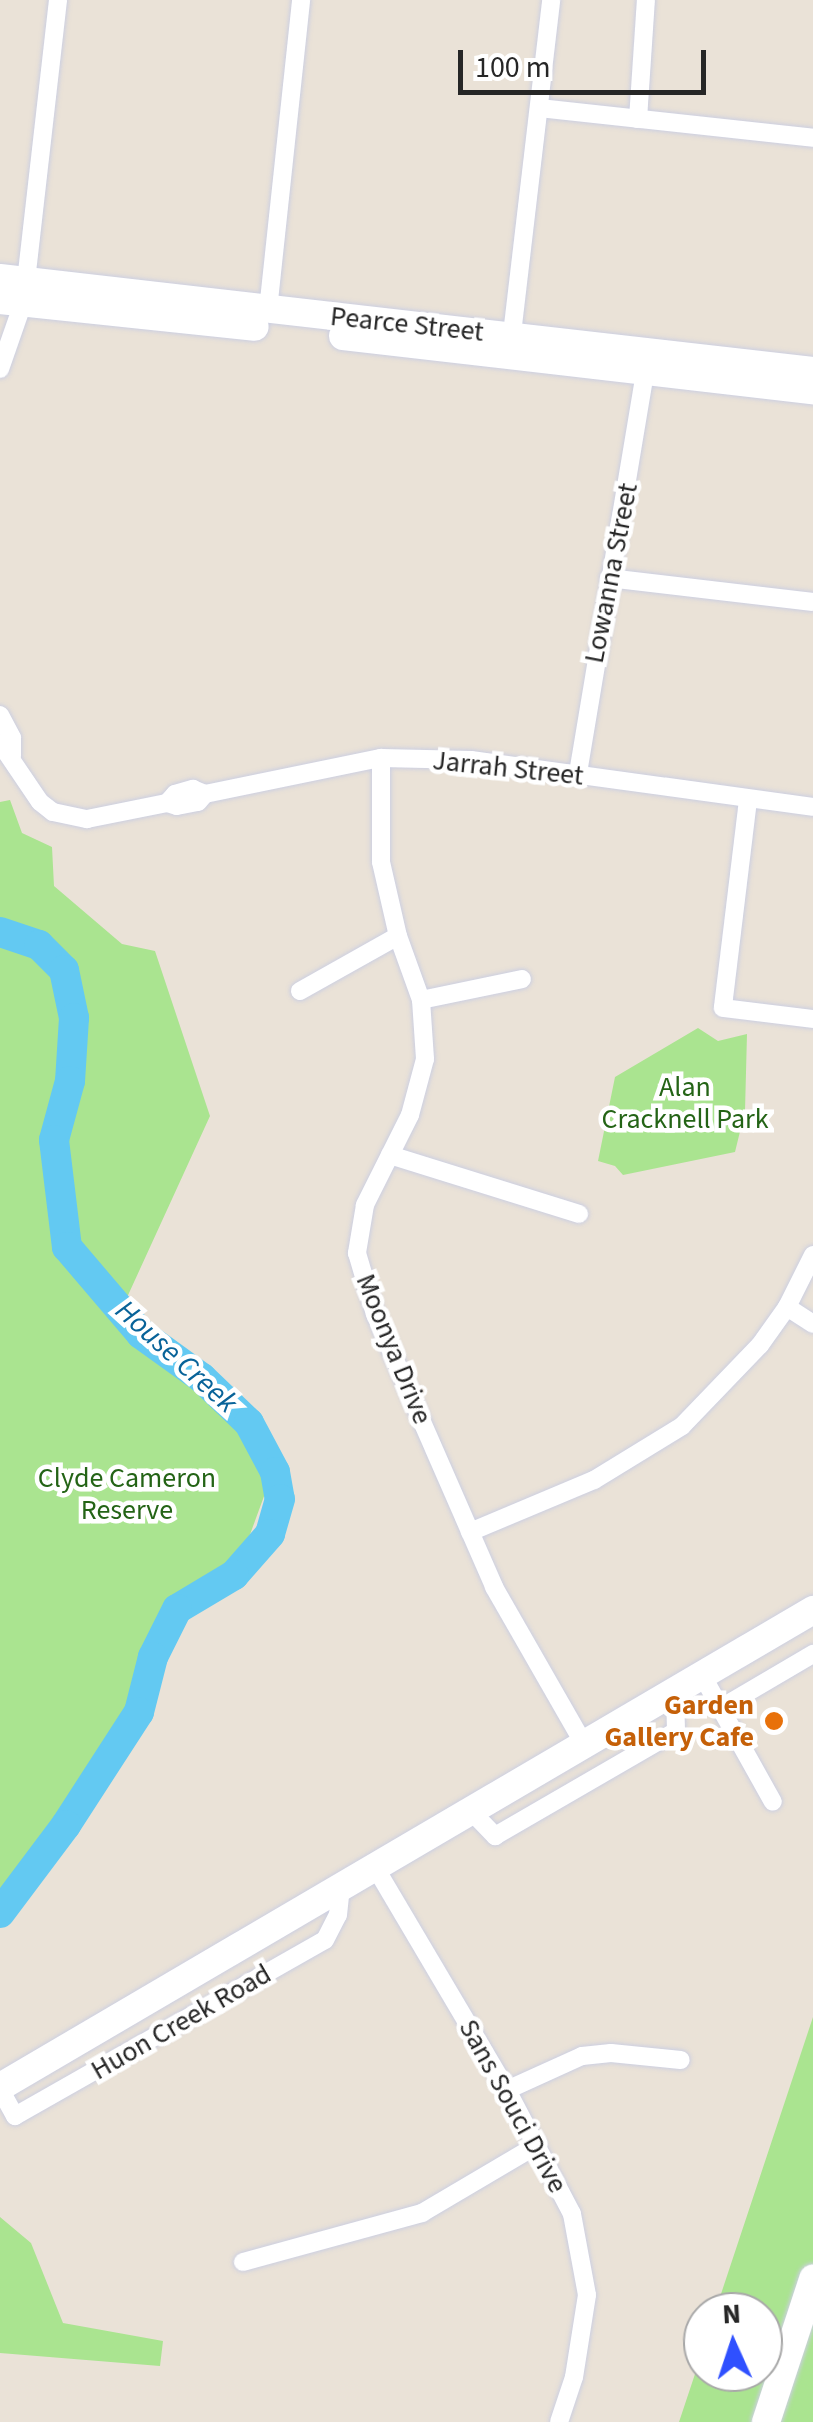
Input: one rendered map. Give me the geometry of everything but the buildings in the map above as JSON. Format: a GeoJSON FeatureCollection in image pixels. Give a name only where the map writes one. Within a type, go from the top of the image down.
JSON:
{"type":"FeatureCollection","features":[{"type":"Feature","properties":{"kind":"main road","name":"Pearce Street"},"geometry":{"type":"LineString","coordinates":[[12,290],[268,310],[646,362],[813,390]]}},
{"type":"Feature","properties":{"kind":"main road","name":"Pearce Street"},"geometry":{"type":"LineString","coordinates":[[12,290],[511,344]]}},
{"type":"Feature","properties":{"kind":"main road","name":"Pearce Street"},"geometry":{"type":"LineString","coordinates":[[646,362],[813,371]]}},
{"type":"Feature","properties":{"kind":"main road","name":"Huon Creek Road"},"geometry":{"type":"LineString","coordinates":[[0,2088],[813,1610]]}},
{"type":"Feature","properties":{"kind":"main road"},"geometry":{"type":"LineString","coordinates":[[766,2422],[813,2279]]}},
{"type":"Feature","properties":{"kind":"street"},"geometry":{"type":"LineString","coordinates":[[0,368],[58,0]]}},
{"type":"Feature","properties":{"kind":"street"},"geometry":{"type":"LineString","coordinates":[[268,310],[302,0]]}},
{"type":"Feature","properties":{"kind":"street"},"geometry":{"type":"LineString","coordinates":[[511,344],[551,0]]}},
{"type":"Feature","properties":{"kind":"street"},"geometry":{"type":"LineString","coordinates":[[638,119],[646,0]]}},
{"type":"Feature","properties":{"kind":"street"},"geometry":{"type":"LineString","coordinates":[[539,108],[813,138]]}},
{"type":"Feature","properties":{"kind":"street","name":"Lowanna Street"},"geometry":{"type":"LineString","coordinates":[[578,773],[646,362]]}},
{"type":"Feature","properties":{"kind":"street"},"geometry":{"type":"LineString","coordinates":[[609,578],[813,602]]}},
{"type":"Feature","properties":{"kind":"street","name":"Jarrah Street"},"geometry":{"type":"LineString","coordinates":[[0,715],[12,738],[6,750],[40,802],[64,816],[98,818],[167,802],[177,806],[198,802],[205,794],[381,758],[470,760],[813,807]]}},
{"type":"Feature","properties":{"kind":"street","name":"Moonya Drive"},"geometry":{"type":"LineString","coordinates":[[381,758],[381,862],[398,936],[420,1000],[426,1059],[420,1089],[364,1206],[357,1253],[375,1314],[494,1588],[584,1744]]}},
{"type":"Feature","properties":{"kind":"street"},"geometry":{"type":"LineString","coordinates":[[748,800],[723,1008],[813,1019]]}},
{"type":"Feature","properties":{"kind":"street"},"geometry":{"type":"LineString","coordinates":[[300,991],[398,936]]}},
{"type":"Feature","properties":{"kind":"street"},"geometry":{"type":"LineString","coordinates":[[420,1000],[522,979]]}},
{"type":"Feature","properties":{"kind":"street"},"geometry":{"type":"LineString","coordinates":[[390,1155],[579,1214]]}},
{"type":"Feature","properties":{"kind":"street"},"geometry":{"type":"LineString","coordinates":[[470,1532],[594,1480],[682,1426],[742,1366],[788,1307],[813,1256]]}},
{"type":"Feature","properties":{"kind":"street"},"geometry":{"type":"LineString","coordinates":[[788,1307],[813,1324]]}},
{"type":"Feature","properties":{"kind":"street"},"geometry":{"type":"LineString","coordinates":[[722,1708],[813,1654]]}},
{"type":"Feature","properties":{"kind":"street"},"geometry":{"type":"LineString","coordinates":[[702,1675],[773,1802]]}},
{"type":"Feature","properties":{"kind":"street"},"geometry":{"type":"LineString","coordinates":[[471,1811],[495,1836],[676,1731],[676,1692]]}},
{"type":"Feature","properties":{"kind":"street","name":"Sans Souci Drive"},"geometry":{"type":"LineString","coordinates":[[376,1867],[507,2090],[572,2214],[586,2295],[577,2364],[559,2422]]}},
{"type":"Feature","properties":{"kind":"street"},"geometry":{"type":"LineString","coordinates":[[507,2090],[582,2056],[611,2054],[681,2060]]}},
{"type":"Feature","properties":{"kind":"street"},"geometry":{"type":"LineString","coordinates":[[243,2262],[422,2212],[537,2145]]}},
{"type":"Feature","properties":{"kind":"green space","name":"Clyde Cameron Reserve"},"geometry":{"type":"Polygon","coordinates":[[[10,800],[22,833],[52,847],[54,886],[122,944],[155,951],[210,1116],[124,1304],[173,1366],[220,1405],[264,1458],[270,1480],[241,1559],[182,1617],[83,1789],[36,1848],[0,1905],[0,802],[10,800]]]}},
{"type":"Feature","properties":{"kind":"green space","name":"Alan Cracknell Park"},"geometry":{"type":"Polygon","coordinates":[[[698,1028],[718,1041],[747,1034],[745,1111],[735,1152],[623,1175],[615,1166],[598,1161],[615,1077],[698,1028]]]}},
{"type":"Feature","properties":{"kind":"green space"},"geometry":{"type":"Polygon","coordinates":[[[813,2017],[813,2422],[679,2422],[689,2392],[783,2392],[783,2292],[722,2292],[813,2017]]]}},
{"type":"Feature","properties":{"kind":"green space"},"geometry":{"type":"Polygon","coordinates":[[[0,2217],[31,2243],[63,2323],[163,2341],[160,2366],[0,2353],[0,2217]]]}},
{"type":"Feature","properties":{"kind":"waterway","name":"House Creek"},"geometry":{"type":"LineString","coordinates":[[0,932],[39,945],[64,970],[74,1018],[70,1081],[54,1140],[67,1247],[141,1334],[202,1378],[249,1423],[275,1472],[280,1499],[270,1534],[234,1575],[177,1609],[153,1657],[139,1712],[66,1825],[0,1913]]}},
{"type":"Feature","properties":{"kind":"place","name":"Garden Gallery Cafe"},"geometry":{"type":"Point","coordinates":[774,1721]}}]}
